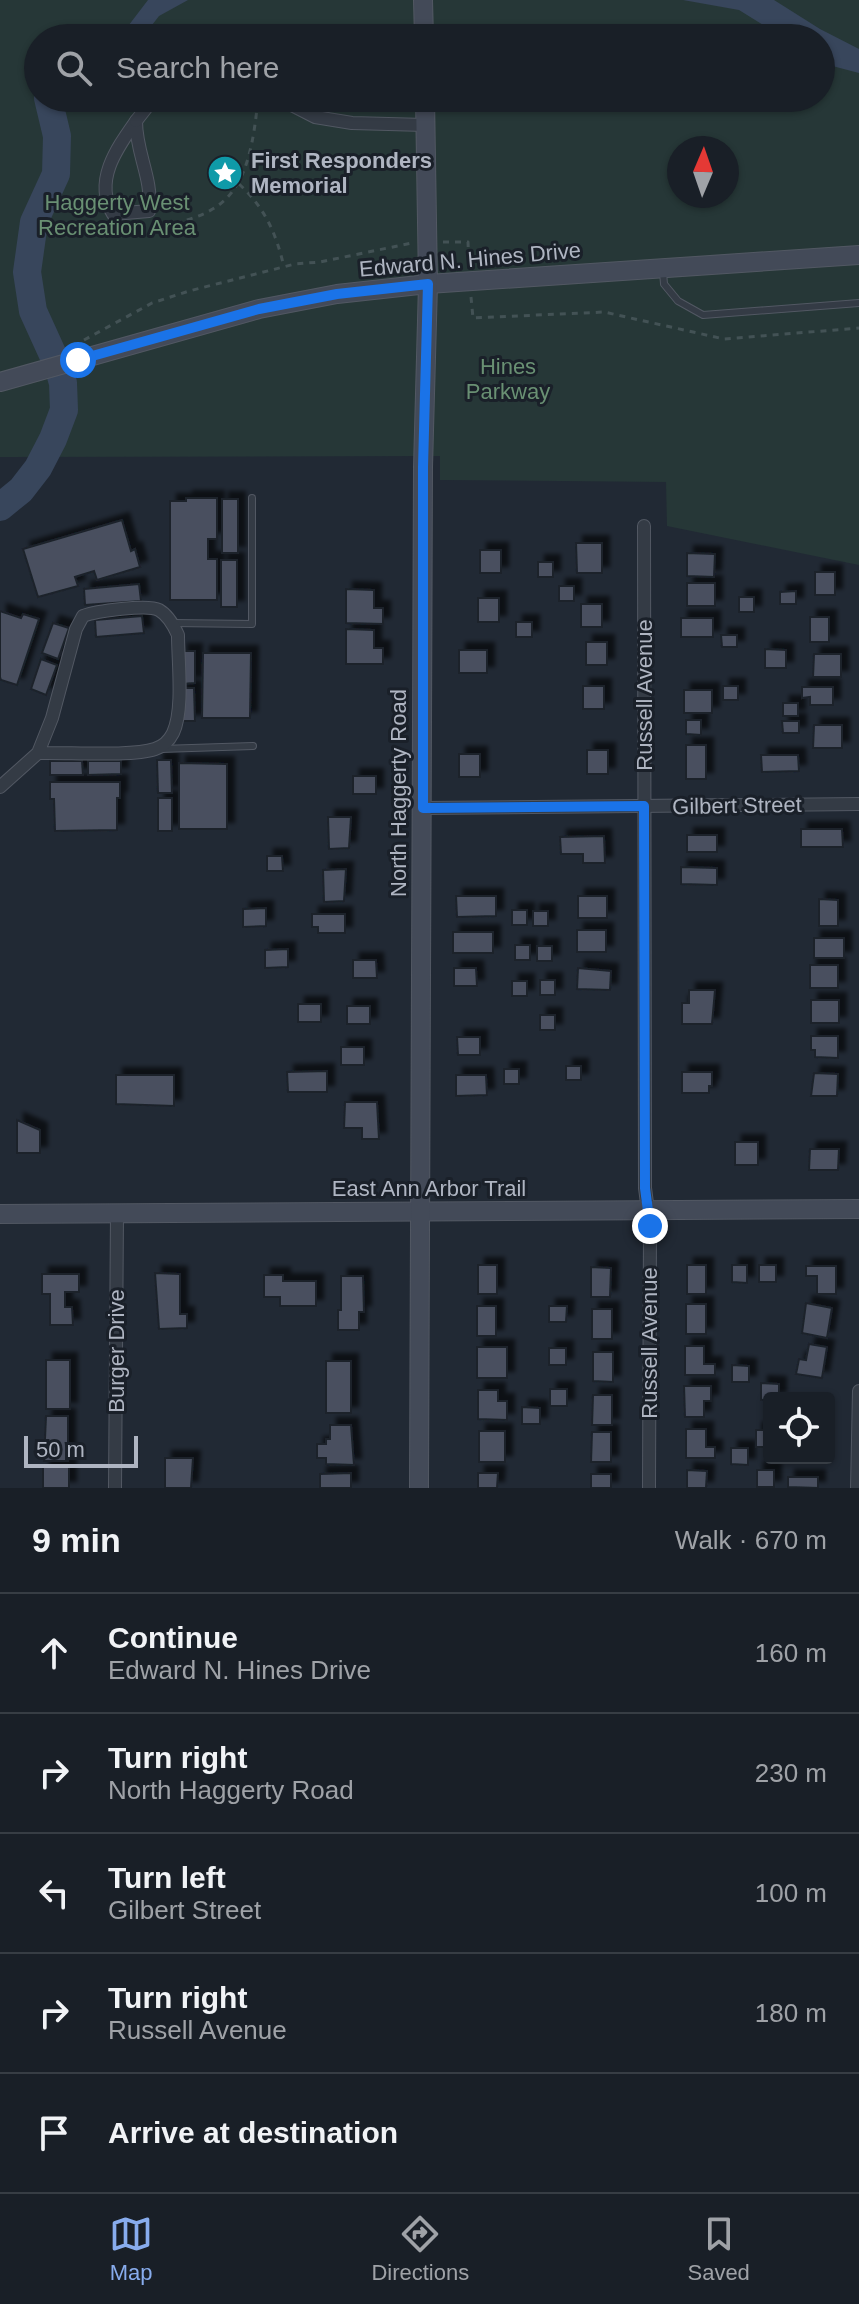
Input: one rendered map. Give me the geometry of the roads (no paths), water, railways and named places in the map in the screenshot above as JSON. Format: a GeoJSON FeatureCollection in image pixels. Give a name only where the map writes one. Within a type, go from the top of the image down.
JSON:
{"type":"FeatureCollection","features":[{"type":"Feature","properties":{"kind":"street"},"geometry":{"type":"LineString","coordinates":[[423,0],[424,24]]}},
{"type":"Feature","properties":{"kind":"street"},"geometry":{"type":"LineString","coordinates":[[136,121],[136,139],[150,184],[149,211],[113,214],[107,204],[106,178],[110,163],[114,151],[136,121],[143,112]]}},
{"type":"Feature","properties":{"kind":"street"},"geometry":{"type":"LineString","coordinates":[[305,112],[315,117],[352,123],[425,125]]}},
{"type":"Feature","properties":{"kind":"street","name":"North Haggerty Road"},"geometry":{"type":"LineString","coordinates":[[419,1488],[423,467],[428,284],[425,112]]}},
{"type":"Feature","properties":{"kind":"street","name":"Edward N. Hines Drive"},"geometry":{"type":"LineString","coordinates":[[6,381],[259,309],[337,294],[428,284],[859,255]]}},
{"type":"Feature","properties":{"kind":"street","name":"Russell Avenue"},"geometry":{"type":"LineString","coordinates":[[644,526],[649,1488]]}},
{"type":"Feature","properties":{"kind":"street"},"geometry":{"type":"LineString","coordinates":[[0,787],[38,753],[52,718],[76,629],[83,616],[148,608],[159,611],[172,623],[178,635],[178,716],[174,732],[166,744],[154,749],[38,753]]}},
{"type":"Feature","properties":{"kind":"street","name":"Gilbert Street"},"geometry":{"type":"LineString","coordinates":[[423,808],[859,804]]}},
{"type":"Feature","properties":{"kind":"street","name":"East Ann Arbor Trail"},"geometry":{"type":"LineString","coordinates":[[0,1214],[859,1209]]}},
{"type":"Feature","properties":{"kind":"street","name":"Burger Drive"},"geometry":{"type":"LineString","coordinates":[[115,1488],[117,1214]]}},
{"type":"Feature","properties":{"kind":"street"},"geometry":{"type":"LineString","coordinates":[[857,1488],[859,1391]]}},
{"type":"Feature","properties":{"kind":"lane"},"geometry":{"type":"LineString","coordinates":[[663,268],[664,284],[678,301],[703,315],[859,303]]}},
{"type":"Feature","properties":{"kind":"lane"},"geometry":{"type":"LineString","coordinates":[[172,623],[252,624],[252,498]]}},
{"type":"Feature","properties":{"kind":"lane"},"geometry":{"type":"LineString","coordinates":[[154,749],[253,746]]}},
{"type":"Feature","properties":{"kind":"water"},"geometry":{"type":"Polygon","coordinates":[[[148,0],[188,0],[159,16],[153,24],[130,24],[148,0]]]}},
{"type":"Feature","properties":{"kind":"water"},"geometry":{"type":"Polygon","coordinates":[[[683,0],[774,0],[812,24],[762,24],[739,10],[683,0]]]}},
{"type":"Feature","properties":{"kind":"water"},"geometry":{"type":"Polygon","coordinates":[[[835,37],[859,49],[859,73],[835,67],[835,37]]]}},
{"type":"Feature","properties":{"kind":"waterway"},"geometry":{"type":"LineString","coordinates":[[0,507],[21,490],[38,468],[64,410],[63,383],[33,311],[27,272],[34,222],[56,174],[57,136],[51,112]]}},
{"type":"Feature","properties":{"kind":"place","name":"First Responders Memorial"},"geometry":{"type":"Point","coordinates":[225,173]}},
{"type":"Feature","properties":{"kind":"park label","name":"Haggerty West Recreation Area"},"geometry":{"type":"Point","coordinates":[117,214]}},
{"type":"Feature","properties":{"kind":"park label","name":"Hines Parkway"},"geometry":{"type":"Point","coordinates":[508,378]}}]}
